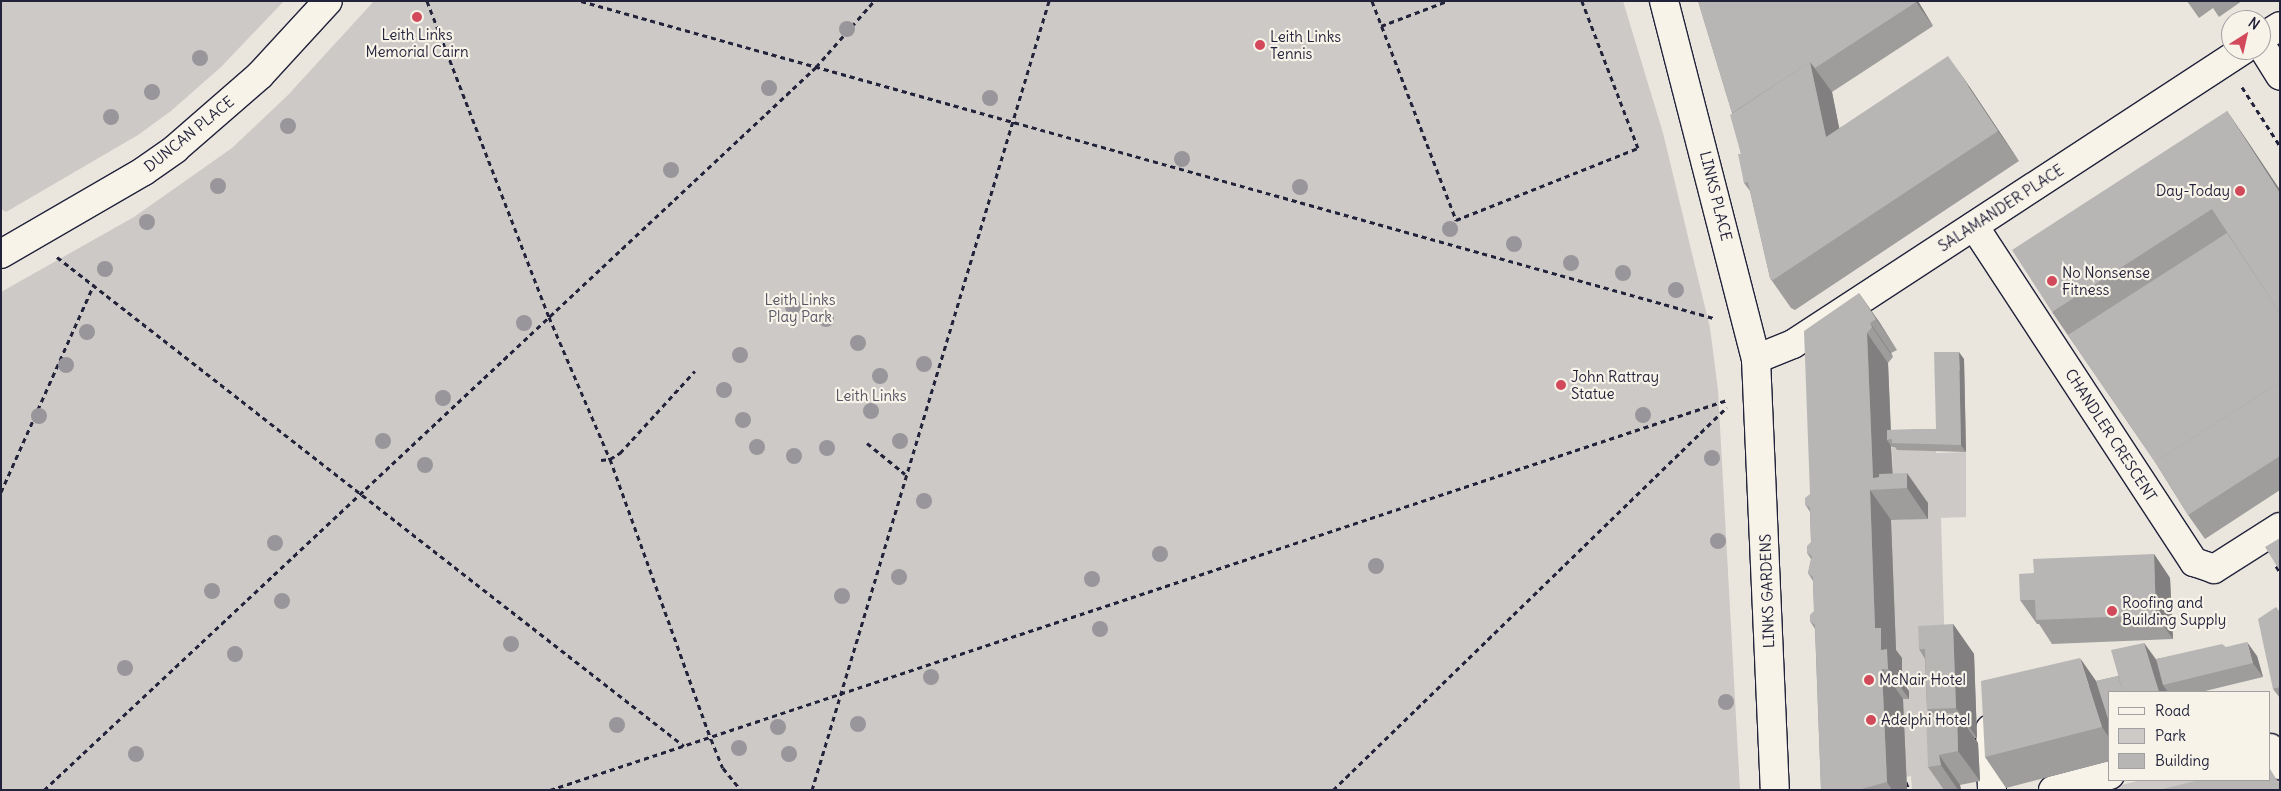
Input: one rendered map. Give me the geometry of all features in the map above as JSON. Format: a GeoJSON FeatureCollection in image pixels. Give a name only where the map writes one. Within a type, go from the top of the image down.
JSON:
{"type":"FeatureCollection","features":[{"type":"Feature","properties":{"kind":"street","name":"DUNCAN PLACE"},"geometry":{"type":"LineString","coordinates":[[1,254],[176,149],[260,75],[328,1]]}},
{"type":"Feature","properties":{"kind":"street","name":"LINKS PLACE"},"geometry":{"type":"LineString","coordinates":[[1664,1],[1743,304],[1756,358],[1759,392]]}},
{"type":"Feature","properties":{"kind":"street","name":"SALAMANDER PLACE"},"geometry":{"type":"LineString","coordinates":[[1756,358],[1793,344],[2228,60]]}},
{"type":"Feature","properties":{"kind":"street"},"geometry":{"type":"LineString","coordinates":[[2271,60],[2280,74]]}},
{"type":"Feature","properties":{"kind":"street","name":"CHANDLER CRESCENT"},"geometry":{"type":"LineString","coordinates":[[1974,226],[2194,562],[2214,569],[2280,527]]}},
{"type":"Feature","properties":{"kind":"street","name":"LINKS GARDENS"},"geometry":{"type":"LineString","coordinates":[[1759,392],[1775,790]]}},
{"type":"Feature","properties":{"kind":"street"},"geometry":{"type":"LineString","coordinates":[[1990,706],[1992,790]]}},
{"type":"Feature","properties":{"kind":"street"},"geometry":{"type":"LineString","coordinates":[[2271,750],[2280,765]]}},
{"type":"Feature","properties":{"kind":"street"},"geometry":{"type":"LineString","coordinates":[[2053,790],[2108,776]]}},
{"type":"Feature","properties":{"kind":"path"},"geometry":{"type":"LineString","coordinates":[[427,1],[549,317],[610,459],[711,739],[723,768],[741,790]]}},
{"type":"Feature","properties":{"kind":"path"},"geometry":{"type":"LineString","coordinates":[[580,1],[1717,319]]}},
{"type":"Feature","properties":{"kind":"path"},"geometry":{"type":"LineString","coordinates":[[44,790],[816,67],[874,1]]}},
{"type":"Feature","properties":{"kind":"path"},"geometry":{"type":"LineString","coordinates":[[812,790],[838,697],[1049,1]]}},
{"type":"Feature","properties":{"kind":"path"},"geometry":{"type":"LineString","coordinates":[[1372,1],[1456,220],[1638,148],[1582,1]]}},
{"type":"Feature","properties":{"kind":"path"},"geometry":{"type":"LineString","coordinates":[[1381,26],[1447,1]]}},
{"type":"Feature","properties":{"kind":"path"},"geometry":{"type":"LineString","coordinates":[[2236,60],[2280,146]]}},
{"type":"Feature","properties":{"kind":"path"},"geometry":{"type":"LineString","coordinates":[[29,238],[94,284],[685,747]]}},
{"type":"Feature","properties":{"kind":"path"},"geometry":{"type":"LineString","coordinates":[[1,492],[94,284]]}},
{"type":"Feature","properties":{"kind":"path"},"geometry":{"type":"LineString","coordinates":[[601,460],[610,459],[620,453],[695,371]]}},
{"type":"Feature","properties":{"kind":"path"},"geometry":{"type":"LineString","coordinates":[[550,790],[838,697],[1733,398],[1714,422],[1333,790]]}},
{"type":"Feature","properties":{"kind":"path"},"geometry":{"type":"LineString","coordinates":[[866,443],[905,474]]}},
{"type":"Feature","properties":{"kind":"path"},"geometry":{"type":"LineString","coordinates":[[1906,782],[1909,790]]}},
{"type":"Feature","properties":{"kind":"green space"},"geometry":{"type":"Polygon","coordinates":[[[1,1],[284,1],[221,67],[171,111],[138,135],[6,212],[1,209],[1,1]]]}},
{"type":"Feature","properties":{"kind":"green space","name":"Leith Links"},"geometry":{"type":"Polygon","coordinates":[[[374,1],[1623,1],[1663,133],[1710,328],[1718,390],[1740,790],[1,790],[1,292],[134,217],[232,148],[288,95],[374,1]]]}},
{"type":"Feature","properties":{"kind":"green space"},"geometry":{"type":"Polygon","coordinates":[[[1892,447],[1936,449],[1936,453],[1966,452],[1966,517],[1941,518],[1949,790],[1912,790],[1911,776],[1906,777],[1903,699],[1909,699],[1896,658],[1891,520],[1928,518],[1894,508],[1892,447]]]}},
{"type":"Feature","properties":{"kind":"green space"},"geometry":{"type":"Polygon","coordinates":[[[2271,769],[2280,783],[2280,790],[2102,790],[2137,781],[2271,781],[2271,769]]]}},
{"type":"Feature","properties":{"kind":"building"},"geometry":{"type":"Polygon","coordinates":[[[1698,1],[1916,2],[1815,68],[1810,62],[1732,113],[1698,1]]]}},
{"type":"Feature","properties":{"kind":"building"},"geometry":{"type":"Polygon","coordinates":[[[1948,56],[1998,131],[1773,280],[1770,278],[1748,182],[1744,183],[1738,154],[1741,154],[1730,115],[1810,62],[1826,137],[1948,56]]]}},
{"type":"Feature","properties":{"kind":"building"},"geometry":{"type":"Polygon","coordinates":[[[2227,111],[2280,193],[2280,313],[2212,209],[2052,312],[2012,250],[2227,111]]]}},
{"type":"Feature","properties":{"kind":"building"},"geometry":{"type":"Polygon","coordinates":[[[2227,233],[2280,313],[2280,382],[2155,462],[2068,335],[2227,233]]]}},
{"type":"Feature","properties":{"kind":"building"},"geometry":{"type":"Polygon","coordinates":[[[1859,293],[1876,319],[1870,323],[1872,327],[1867,333],[1873,478],[1879,477],[1879,474],[1907,473],[1907,488],[1870,490],[1875,628],[1881,628],[1881,650],[1887,649],[1888,669],[1882,669],[1887,782],[1858,790],[1821,790],[1815,625],[1810,621],[1810,615],[1814,611],[1813,577],[1808,573],[1812,556],[1807,553],[1807,546],[1811,542],[1810,508],[1805,504],[1805,498],[1810,494],[1804,331],[1859,293]]]}},
{"type":"Feature","properties":{"kind":"building"},"geometry":{"type":"Polygon","coordinates":[[[1934,352],[1959,352],[1961,445],[1892,443],[1892,439],[1887,440],[1887,430],[1936,429],[1934,352]]]}},
{"type":"Feature","properties":{"kind":"building"},"geometry":{"type":"Polygon","coordinates":[[[2280,382],[2280,456],[2188,515],[2155,462],[2280,382]]]}},
{"type":"Feature","properties":{"kind":"building"},"geometry":{"type":"Polygon","coordinates":[[[2280,538],[2280,571],[2265,547],[2280,538]]]}},
{"type":"Feature","properties":{"kind":"building"},"geometry":{"type":"Polygon","coordinates":[[[2154,554],[2156,615],[2036,620],[2035,600],[2020,600],[2019,574],[2034,573],[2033,559],[2154,554]]]}},
{"type":"Feature","properties":{"kind":"building"},"geometry":{"type":"Polygon","coordinates":[[[2276,607],[2280,612],[2280,687],[2273,689],[2258,619],[2276,607]]]}},
{"type":"Feature","properties":{"kind":"building"},"geometry":{"type":"Polygon","coordinates":[[[1953,624],[1956,708],[1927,709],[1925,649],[1919,649],[1918,626],[1953,624]]]}},
{"type":"Feature","properties":{"kind":"building"},"geometry":{"type":"Polygon","coordinates":[[[2247,642],[2253,663],[2163,685],[2156,659],[2222,644],[2226,647],[2247,642]]]}},
{"type":"Feature","properties":{"kind":"building"},"geometry":{"type":"Polygon","coordinates":[[[2144,643],[2159,691],[2123,691],[2111,650],[2144,643]]]}},
{"type":"Feature","properties":{"kind":"building"},"geometry":{"type":"Polygon","coordinates":[[[2080,658],[2102,727],[1985,757],[1981,681],[2080,658]]]}},
{"type":"Feature","properties":{"kind":"building"},"geometry":{"type":"Polygon","coordinates":[[[2118,676],[2123,691],[2108,691],[2108,719],[2096,681],[2118,676]]]}},
{"type":"Feature","properties":{"kind":"building"},"geometry":{"type":"Polygon","coordinates":[[[1957,713],[1958,751],[1939,755],[1941,765],[1928,767],[1926,714],[1957,713]]]}},
{"type":"Feature","properties":{"kind":"building"},"geometry":{"type":"Polygon","coordinates":[[[2271,771],[2280,785],[2280,790],[2159,790],[2195,781],[2271,781],[2271,771]]]}},
{"type":"Feature","properties":{"kind":"place","name":"Leith Links Memorial Cairn"},"geometry":{"type":"Point","coordinates":[417,17]}},
{"type":"Feature","properties":{"kind":"place","name":"Leith Links Tennis"},"geometry":{"type":"Point","coordinates":[1260,45]}},
{"type":"Feature","properties":{"kind":"place","name":"Day-Today"},"geometry":{"type":"Point","coordinates":[2240,191]}},
{"type":"Feature","properties":{"kind":"place","name":"No Nonsense Fitness"},"geometry":{"type":"Point","coordinates":[2052,281]}},
{"type":"Feature","properties":{"kind":"place","name":"John Rattray Statue"},"geometry":{"type":"Point","coordinates":[1561,385]}},
{"type":"Feature","properties":{"kind":"place","name":"Roofing and Building Supply"},"geometry":{"type":"Point","coordinates":[2112,611]}},
{"type":"Feature","properties":{"kind":"place","name":"McNair Hotel"},"geometry":{"type":"Point","coordinates":[1869,680]}},
{"type":"Feature","properties":{"kind":"place","name":"Adelphi Hotel"},"geometry":{"type":"Point","coordinates":[1871,720]}},
{"type":"Feature","properties":{"kind":"park label","name":"Leith Links Play Park"},"geometry":{"type":"Point","coordinates":[800,308]}}]}
